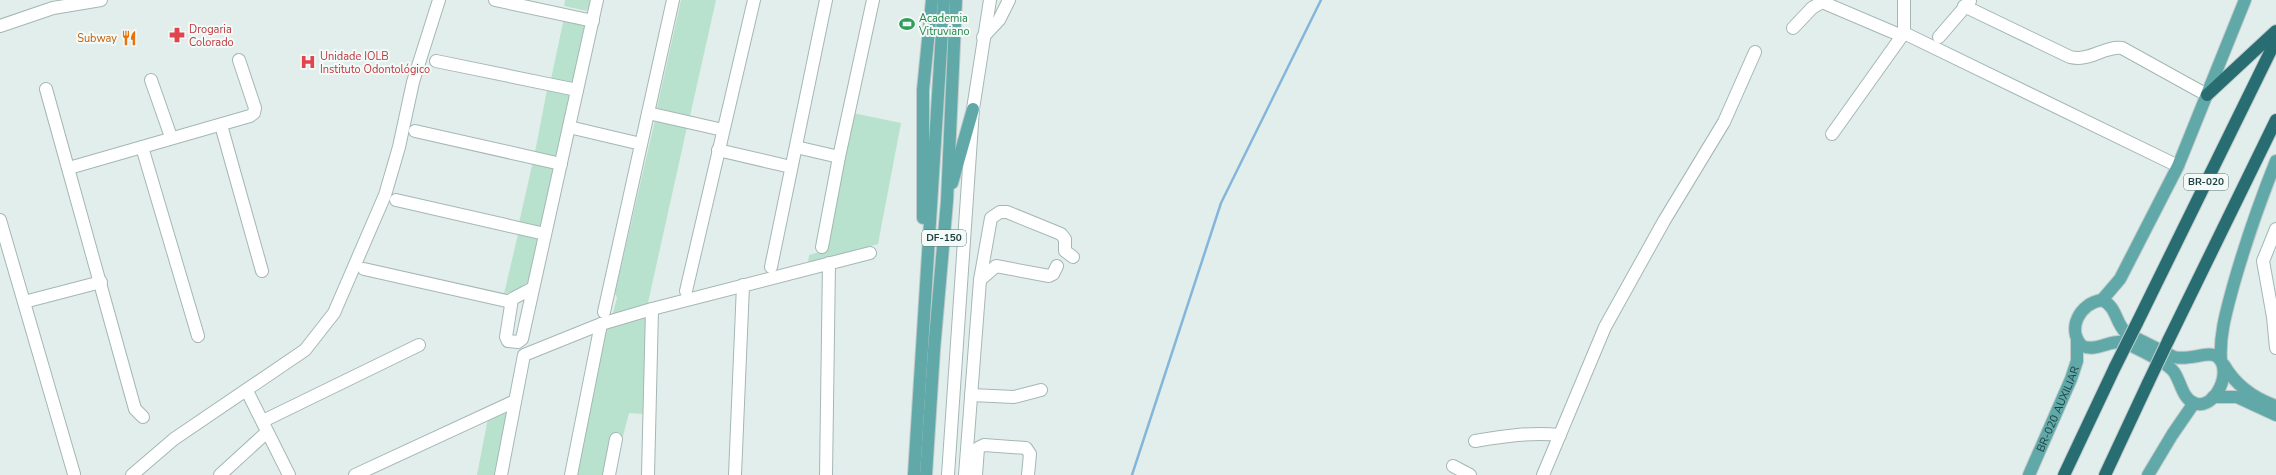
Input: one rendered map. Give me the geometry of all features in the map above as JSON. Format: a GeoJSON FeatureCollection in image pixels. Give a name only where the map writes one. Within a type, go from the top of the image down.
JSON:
{"type":"FeatureCollection","features":[{"type":"Feature","properties":{"kind":"highway"},"geometry":{"type":"LineString","coordinates":[[2207,95],[2276,30]]}},
{"type":"Feature","properties":{"kind":"highway","name":"BR-020"},"geometry":{"type":"LineString","coordinates":[[2064,475],[2115,367],[2276,40]]}},
{"type":"Feature","properties":{"kind":"highway","name":"BR-020"},"geometry":{"type":"LineString","coordinates":[[2105,475],[2168,341],[2276,120]]}},
{"type":"Feature","properties":{"kind":"main road"},"geometry":{"type":"LineString","coordinates":[[925,305],[923,90],[932,0]]}},
{"type":"Feature","properties":{"kind":"main road","name":"DF-150"},"geometry":{"type":"LineString","coordinates":[[914,475],[944,0]]}},
{"type":"Feature","properties":{"kind":"main road","name":"DF-150"},"geometry":{"type":"LineString","coordinates":[[926,475],[934,350],[947,201],[956,0]]}},
{"type":"Feature","properties":{"kind":"main road"},"geometry":{"type":"LineString","coordinates":[[2245,0],[2178,166],[2120,279],[2102,300],[2112,306],[2122,328],[2126,333],[2174,358],[2191,359],[2209,354],[2215,355],[2222,363],[2232,380],[2241,388],[2276,406]]}},
{"type":"Feature","properties":{"kind":"main road"},"geometry":{"type":"LineString","coordinates":[[947,201],[973,109]]}},
{"type":"Feature","properties":{"kind":"main road"},"geometry":{"type":"LineString","coordinates":[[2213,397],[2222,380],[2220,339],[2229,301],[2243,252],[2276,161]]}},
{"type":"Feature","properties":{"kind":"main road","name":"BR-020 AUXILIAR"},"geometry":{"type":"LineString","coordinates":[[2029,475],[2071,379],[2077,361],[2077,340],[2075,327],[2083,310],[2094,301],[2102,300]]}},
{"type":"Feature","properties":{"kind":"main road"},"geometry":{"type":"LineString","coordinates":[[2077,340],[2082,346],[2088,349],[2116,341],[2124,342],[2173,371],[2184,394],[2194,403],[2200,404],[2213,397],[2237,397],[2276,415]]}},
{"type":"Feature","properties":{"kind":"main road"},"geometry":{"type":"LineString","coordinates":[[2148,475],[2172,435],[2194,403]]}},
{"type":"Feature","properties":{"kind":"street"},"geometry":{"type":"LineString","coordinates":[[0,26],[53,8],[102,0]]}},
{"type":"Feature","properties":{"kind":"street"},"geometry":{"type":"LineString","coordinates":[[495,0],[593,20]]}},
{"type":"Feature","properties":{"kind":"street"},"geometry":{"type":"LineString","coordinates":[[533,288],[514,296],[511,302],[506,338],[510,342],[518,342],[522,339],[597,0]]}},
{"type":"Feature","properties":{"kind":"street"},"geometry":{"type":"LineString","coordinates":[[604,312],[673,0]]}},
{"type":"Feature","properties":{"kind":"street"},"geometry":{"type":"LineString","coordinates":[[686,291],[754,0]]}},
{"type":"Feature","properties":{"kind":"street"},"geometry":{"type":"LineString","coordinates":[[771,267],[826,0]]}},
{"type":"Feature","properties":{"kind":"street"},"geometry":{"type":"LineString","coordinates":[[822,247],[839,157],[873,0]]}},
{"type":"Feature","properties":{"kind":"street"},"geometry":{"type":"LineString","coordinates":[[948,475],[973,109],[983,37],[990,0]]}},
{"type":"Feature","properties":{"kind":"street"},"geometry":{"type":"LineString","coordinates":[[983,37],[999,20],[1009,0]]}},
{"type":"Feature","properties":{"kind":"street"},"geometry":{"type":"LineString","coordinates":[[1832,134],[1903,35],[1904,0]]}},
{"type":"Feature","properties":{"kind":"street"},"geometry":{"type":"LineString","coordinates":[[1793,28],[1812,8],[1822,2],[1903,35],[2178,166]]}},
{"type":"Feature","properties":{"kind":"street"},"geometry":{"type":"LineString","coordinates":[[1939,37],[1968,3],[2070,58],[2083,59],[2116,47],[2122,48],[2207,95]]}},
{"type":"Feature","properties":{"kind":"street"},"geometry":{"type":"LineString","coordinates":[[132,475],[174,439],[247,391],[305,350],[334,313],[385,195],[399,147],[413,82],[436,4]]}},
{"type":"Feature","properties":{"kind":"street"},"geometry":{"type":"LineString","coordinates":[[1543,475],[1605,327],[1664,220],[1724,122],[1755,52]]}},
{"type":"Feature","properties":{"kind":"street"},"geometry":{"type":"LineString","coordinates":[[69,168],[250,116],[254,113],[255,108],[239,60]]}},
{"type":"Feature","properties":{"kind":"street"},"geometry":{"type":"LineString","coordinates":[[436,61],[577,90]]}},
{"type":"Feature","properties":{"kind":"street"},"geometry":{"type":"LineString","coordinates":[[151,80],[170,138]]}},
{"type":"Feature","properties":{"kind":"street"},"geometry":{"type":"LineString","coordinates":[[46,89],[101,282],[135,409],[143,417]]}},
{"type":"Feature","properties":{"kind":"street"},"geometry":{"type":"LineString","coordinates":[[648,113],[723,130]]}},
{"type":"Feature","properties":{"kind":"street"},"geometry":{"type":"LineString","coordinates":[[221,125],[262,271]]}},
{"type":"Feature","properties":{"kind":"street"},"geometry":{"type":"LineString","coordinates":[[569,127],[642,144]]}},
{"type":"Feature","properties":{"kind":"street"},"geometry":{"type":"LineString","coordinates":[[414,131],[560,164]]}},
{"type":"Feature","properties":{"kind":"street"},"geometry":{"type":"LineString","coordinates":[[142,147],[198,336]]}},
{"type":"Feature","properties":{"kind":"street"},"geometry":{"type":"LineString","coordinates":[[796,147],[839,157]]}},
{"type":"Feature","properties":{"kind":"street"},"geometry":{"type":"LineString","coordinates":[[718,150],[791,167]]}},
{"type":"Feature","properties":{"kind":"street"},"geometry":{"type":"LineString","coordinates":[[396,200],[545,234]]}},
{"type":"Feature","properties":{"kind":"street"},"geometry":{"type":"LineString","coordinates":[[965,475],[980,280],[988,225],[991,218],[1000,212],[1007,212],[1061,234],[1065,239],[1065,251],[1073,256]]}},
{"type":"Feature","properties":{"kind":"street"},"geometry":{"type":"LineString","coordinates":[[0,220],[2,238],[24,302],[74,474]]}},
{"type":"Feature","properties":{"kind":"street"},"geometry":{"type":"LineString","coordinates":[[2276,229],[2263,261],[2274,310],[2276,348]]}},
{"type":"Feature","properties":{"kind":"street"},"geometry":{"type":"LineString","coordinates":[[501,475],[524,355],[601,324],[652,309],[870,253]]}},
{"type":"Feature","properties":{"kind":"street"},"geometry":{"type":"LineString","coordinates":[[826,475],[829,263]]}},
{"type":"Feature","properties":{"kind":"street"},"geometry":{"type":"LineString","coordinates":[[980,280],[996,266],[1049,276],[1053,274],[1057,266]]}},
{"type":"Feature","properties":{"kind":"street"},"geometry":{"type":"LineString","coordinates":[[2265,269],[2276,287]]}},
{"type":"Feature","properties":{"kind":"street"},"geometry":{"type":"LineString","coordinates":[[364,270],[511,302]]}},
{"type":"Feature","properties":{"kind":"street"},"geometry":{"type":"LineString","coordinates":[[24,302],[101,282]]}},
{"type":"Feature","properties":{"kind":"street"},"geometry":{"type":"LineString","coordinates":[[735,475],[743,285]]}},
{"type":"Feature","properties":{"kind":"street"},"geometry":{"type":"LineString","coordinates":[[648,475],[652,309]]}},
{"type":"Feature","properties":{"kind":"street"},"geometry":{"type":"LineString","coordinates":[[571,475],[601,324]]}},
{"type":"Feature","properties":{"kind":"street"},"geometry":{"type":"LineString","coordinates":[[220,475],[265,426],[419,345]]}},
{"type":"Feature","properties":{"kind":"street"},"geometry":{"type":"LineString","coordinates":[[971,395],[1014,397],[1041,390]]}},
{"type":"Feature","properties":{"kind":"street"},"geometry":{"type":"LineString","coordinates":[[247,391],[289,475]]}},
{"type":"Feature","properties":{"kind":"street"},"geometry":{"type":"LineString","coordinates":[[355,475],[515,401]]}},
{"type":"Feature","properties":{"kind":"street"},"geometry":{"type":"LineString","coordinates":[[1475,441],[1509,435],[1542,433],[1560,435]]}},
{"type":"Feature","properties":{"kind":"street"},"geometry":{"type":"LineString","coordinates":[[609,475],[616,439]]}},
{"type":"Feature","properties":{"kind":"street"},"geometry":{"type":"LineString","coordinates":[[976,475],[978,448],[984,445],[1026,448],[1030,454],[1028,475]]}},
{"type":"Feature","properties":{"kind":"street"},"geometry":{"type":"LineString","coordinates":[[1453,466],[1470,475]]}},
{"type":"Feature","properties":{"kind":"green space"},"geometry":{"type":"Polygon","coordinates":[[[565,0],[591,0],[587,11],[564,6],[565,0]]]}},
{"type":"Feature","properties":{"kind":"green space"},"geometry":{"type":"Polygon","coordinates":[[[681,0],[716,0],[690,116],[657,108],[681,0]]]}},
{"type":"Feature","properties":{"kind":"green space"},"geometry":{"type":"Polygon","coordinates":[[[564,18],[585,23],[573,82],[570,84],[551,79],[564,18]]]}},
{"type":"Feature","properties":{"kind":"green space"},"geometry":{"type":"Polygon","coordinates":[[[547,90],[567,93],[570,97],[558,154],[555,156],[535,152],[547,90]]]}},
{"type":"Feature","properties":{"kind":"green space"},"geometry":{"type":"Polygon","coordinates":[[[853,113],[901,123],[878,244],[808,263],[809,255],[826,250],[853,113]]]}},
{"type":"Feature","properties":{"kind":"green space"},"geometry":{"type":"Polygon","coordinates":[[[655,120],[687,127],[647,307],[612,316],[617,298],[615,293],[655,120]]]}},
{"type":"Feature","properties":{"kind":"green space"},"geometry":{"type":"Polygon","coordinates":[[[533,161],[555,169],[542,226],[540,228],[519,223],[533,161]]]}},
{"type":"Feature","properties":{"kind":"green space"},"geometry":{"type":"Polygon","coordinates":[[[518,234],[539,238],[531,280],[516,290],[504,294],[518,234]]]}},
{"type":"Feature","properties":{"kind":"green space"},"geometry":{"type":"Polygon","coordinates":[[[649,315],[643,414],[629,413],[623,436],[614,435],[605,475],[574,475],[604,328],[649,315]]]}},
{"type":"Feature","properties":{"kind":"green space"},"geometry":{"type":"Polygon","coordinates":[[[508,408],[498,475],[477,475],[488,418],[508,408]]]}},
{"type":"Feature","properties":{"kind":"waterway"},"geometry":{"type":"LineString","coordinates":[[1132,475],[1221,203],[1321,0]]}},
{"type":"Feature","properties":{"kind":"place","name":"Academia Vitruviano"},"geometry":{"type":"Point","coordinates":[907,24]}},
{"type":"Feature","properties":{"kind":"place","name":"Drogaria Colorado"},"geometry":{"type":"Point","coordinates":[177,35]}},
{"type":"Feature","properties":{"kind":"place","name":"Subway"},"geometry":{"type":"Point","coordinates":[129,38]}},
{"type":"Feature","properties":{"kind":"place","name":"Unidade IOLB Instituto Odontológico"},"geometry":{"type":"Point","coordinates":[308,62]}}]}
